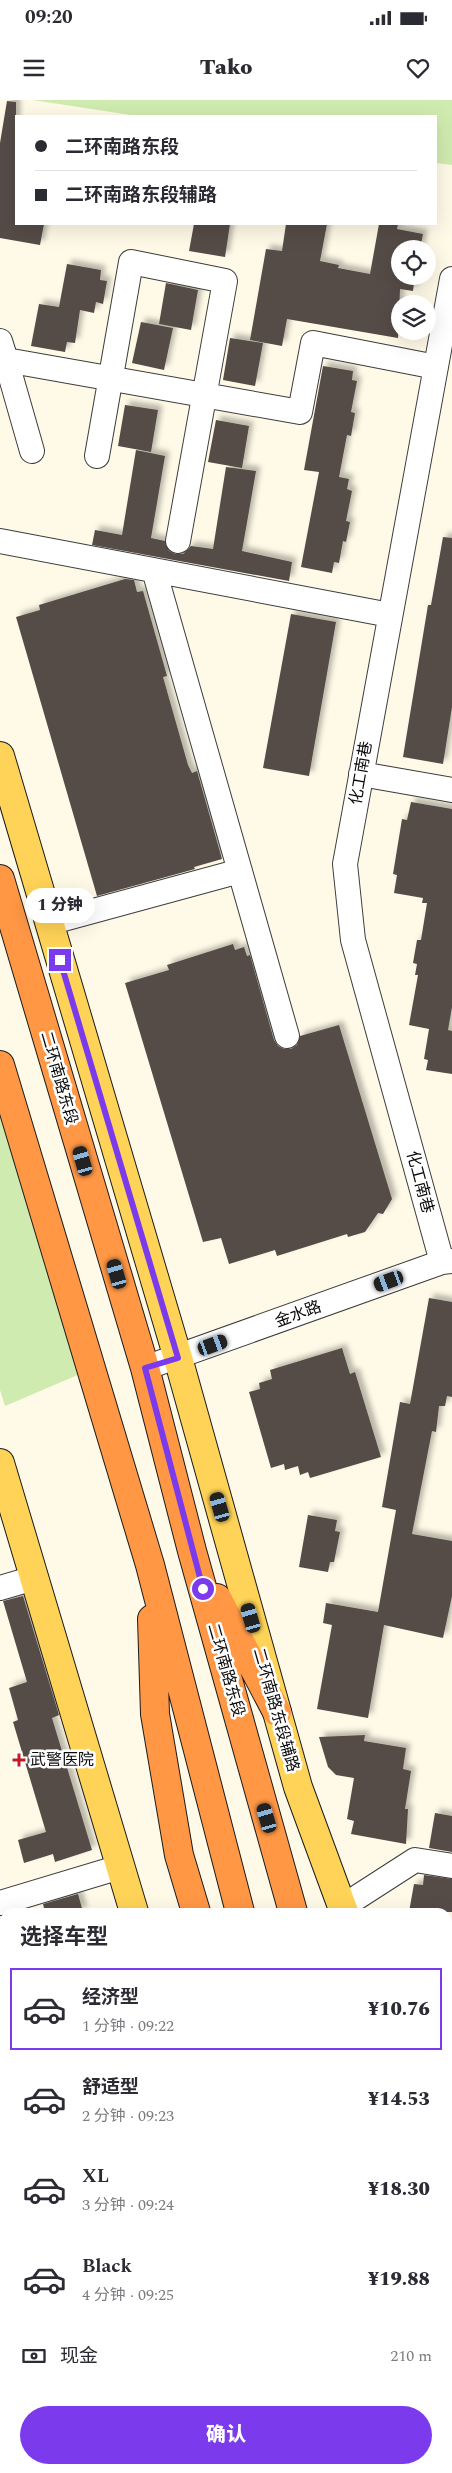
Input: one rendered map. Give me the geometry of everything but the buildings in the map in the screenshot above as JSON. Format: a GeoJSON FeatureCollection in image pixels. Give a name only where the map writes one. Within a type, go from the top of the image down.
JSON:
{"type":"FeatureCollection","features":[{"type":"Feature","properties":{"kind":"highway","name":"二环南路东段"},"geometry":{"type":"LineString","coordinates":[[0,878],[145,1368],[192,1551],[292,1908]]}},
{"type":"Feature","properties":{"kind":"highway"},"geometry":{"type":"LineString","coordinates":[[0,1065],[150,1565],[239,1908]]}},
{"type":"Feature","properties":{"kind":"highway"},"geometry":{"type":"LineString","coordinates":[[192,1551],[277,1712]]}},
{"type":"Feature","properties":{"kind":"highway"},"geometry":{"type":"LineString","coordinates":[[150,1565],[155,1714],[179,1855],[195,1908]]}},
{"type":"Feature","properties":{"kind":"main road","name":"二环南路东段辅路"},"geometry":{"type":"LineString","coordinates":[[0,756],[178,1358],[298,1787],[342,1908]]}},
{"type":"Feature","properties":{"kind":"main road"},"geometry":{"type":"LineString","coordinates":[[0,1463],[133,1908]]}},
{"type":"Feature","properties":{"kind":"street"},"geometry":{"type":"LineString","coordinates":[[97,456],[130,262],[225,280],[178,541]]}},
{"type":"Feature","properties":{"kind":"street","name":"化工南巷"},"geometry":{"type":"LineString","coordinates":[[447,1261],[353,940],[345,864],[452,278]]}},
{"type":"Feature","properties":{"kind":"street"},"geometry":{"type":"LineString","coordinates":[[3,350],[110,378],[300,412],[313,343],[436,366]]}},
{"type":"Feature","properties":{"kind":"street"},"geometry":{"type":"LineString","coordinates":[[3,350],[32,451]]}},
{"type":"Feature","properties":{"kind":"street"},"geometry":{"type":"LineString","coordinates":[[0,540],[390,615]]}},
{"type":"Feature","properties":{"kind":"street"},"geometry":{"type":"LineString","coordinates":[[154,570],[287,1036]]}},
{"type":"Feature","properties":{"kind":"street"},"geometry":{"type":"LineString","coordinates":[[361,774],[452,790]]}},
{"type":"Feature","properties":{"kind":"street"},"geometry":{"type":"LineString","coordinates":[[49,923],[240,871]]}},
{"type":"Feature","properties":{"kind":"street","name":"金水路"},"geometry":{"type":"LineString","coordinates":[[145,1368],[178,1358],[447,1261]]}},
{"type":"Feature","properties":{"kind":"street"},"geometry":{"type":"LineString","coordinates":[[0,1588],[34,1578]]}},
{"type":"Feature","properties":{"kind":"street"},"geometry":{"type":"LineString","coordinates":[[346,1908],[415,1860],[452,1866]]}},
{"type":"Feature","properties":{"kind":"street"},"geometry":{"type":"LineString","coordinates":[[0,1903],[120,1867]]}},
{"type":"Feature","properties":{"kind":"green space"},"geometry":{"type":"Polygon","coordinates":[[[33,100],[452,100],[452,165],[437,163],[437,115],[130,115],[33,100]]]}},
{"type":"Feature","properties":{"kind":"green space"},"geometry":{"type":"Polygon","coordinates":[[[0,1117],[80,1374],[5,1406],[0,1390],[0,1117]]]}},
{"type":"Feature","properties":{"kind":"place","name":"武警医院"},"geometry":{"type":"Point","coordinates":[19,1760]}},
{"type":"Feature","properties":{"kind":"route"},"geometry":{"type":"LineString","coordinates":[[60,960],[178,1358],[145,1368],[203,1589]]}}]}
